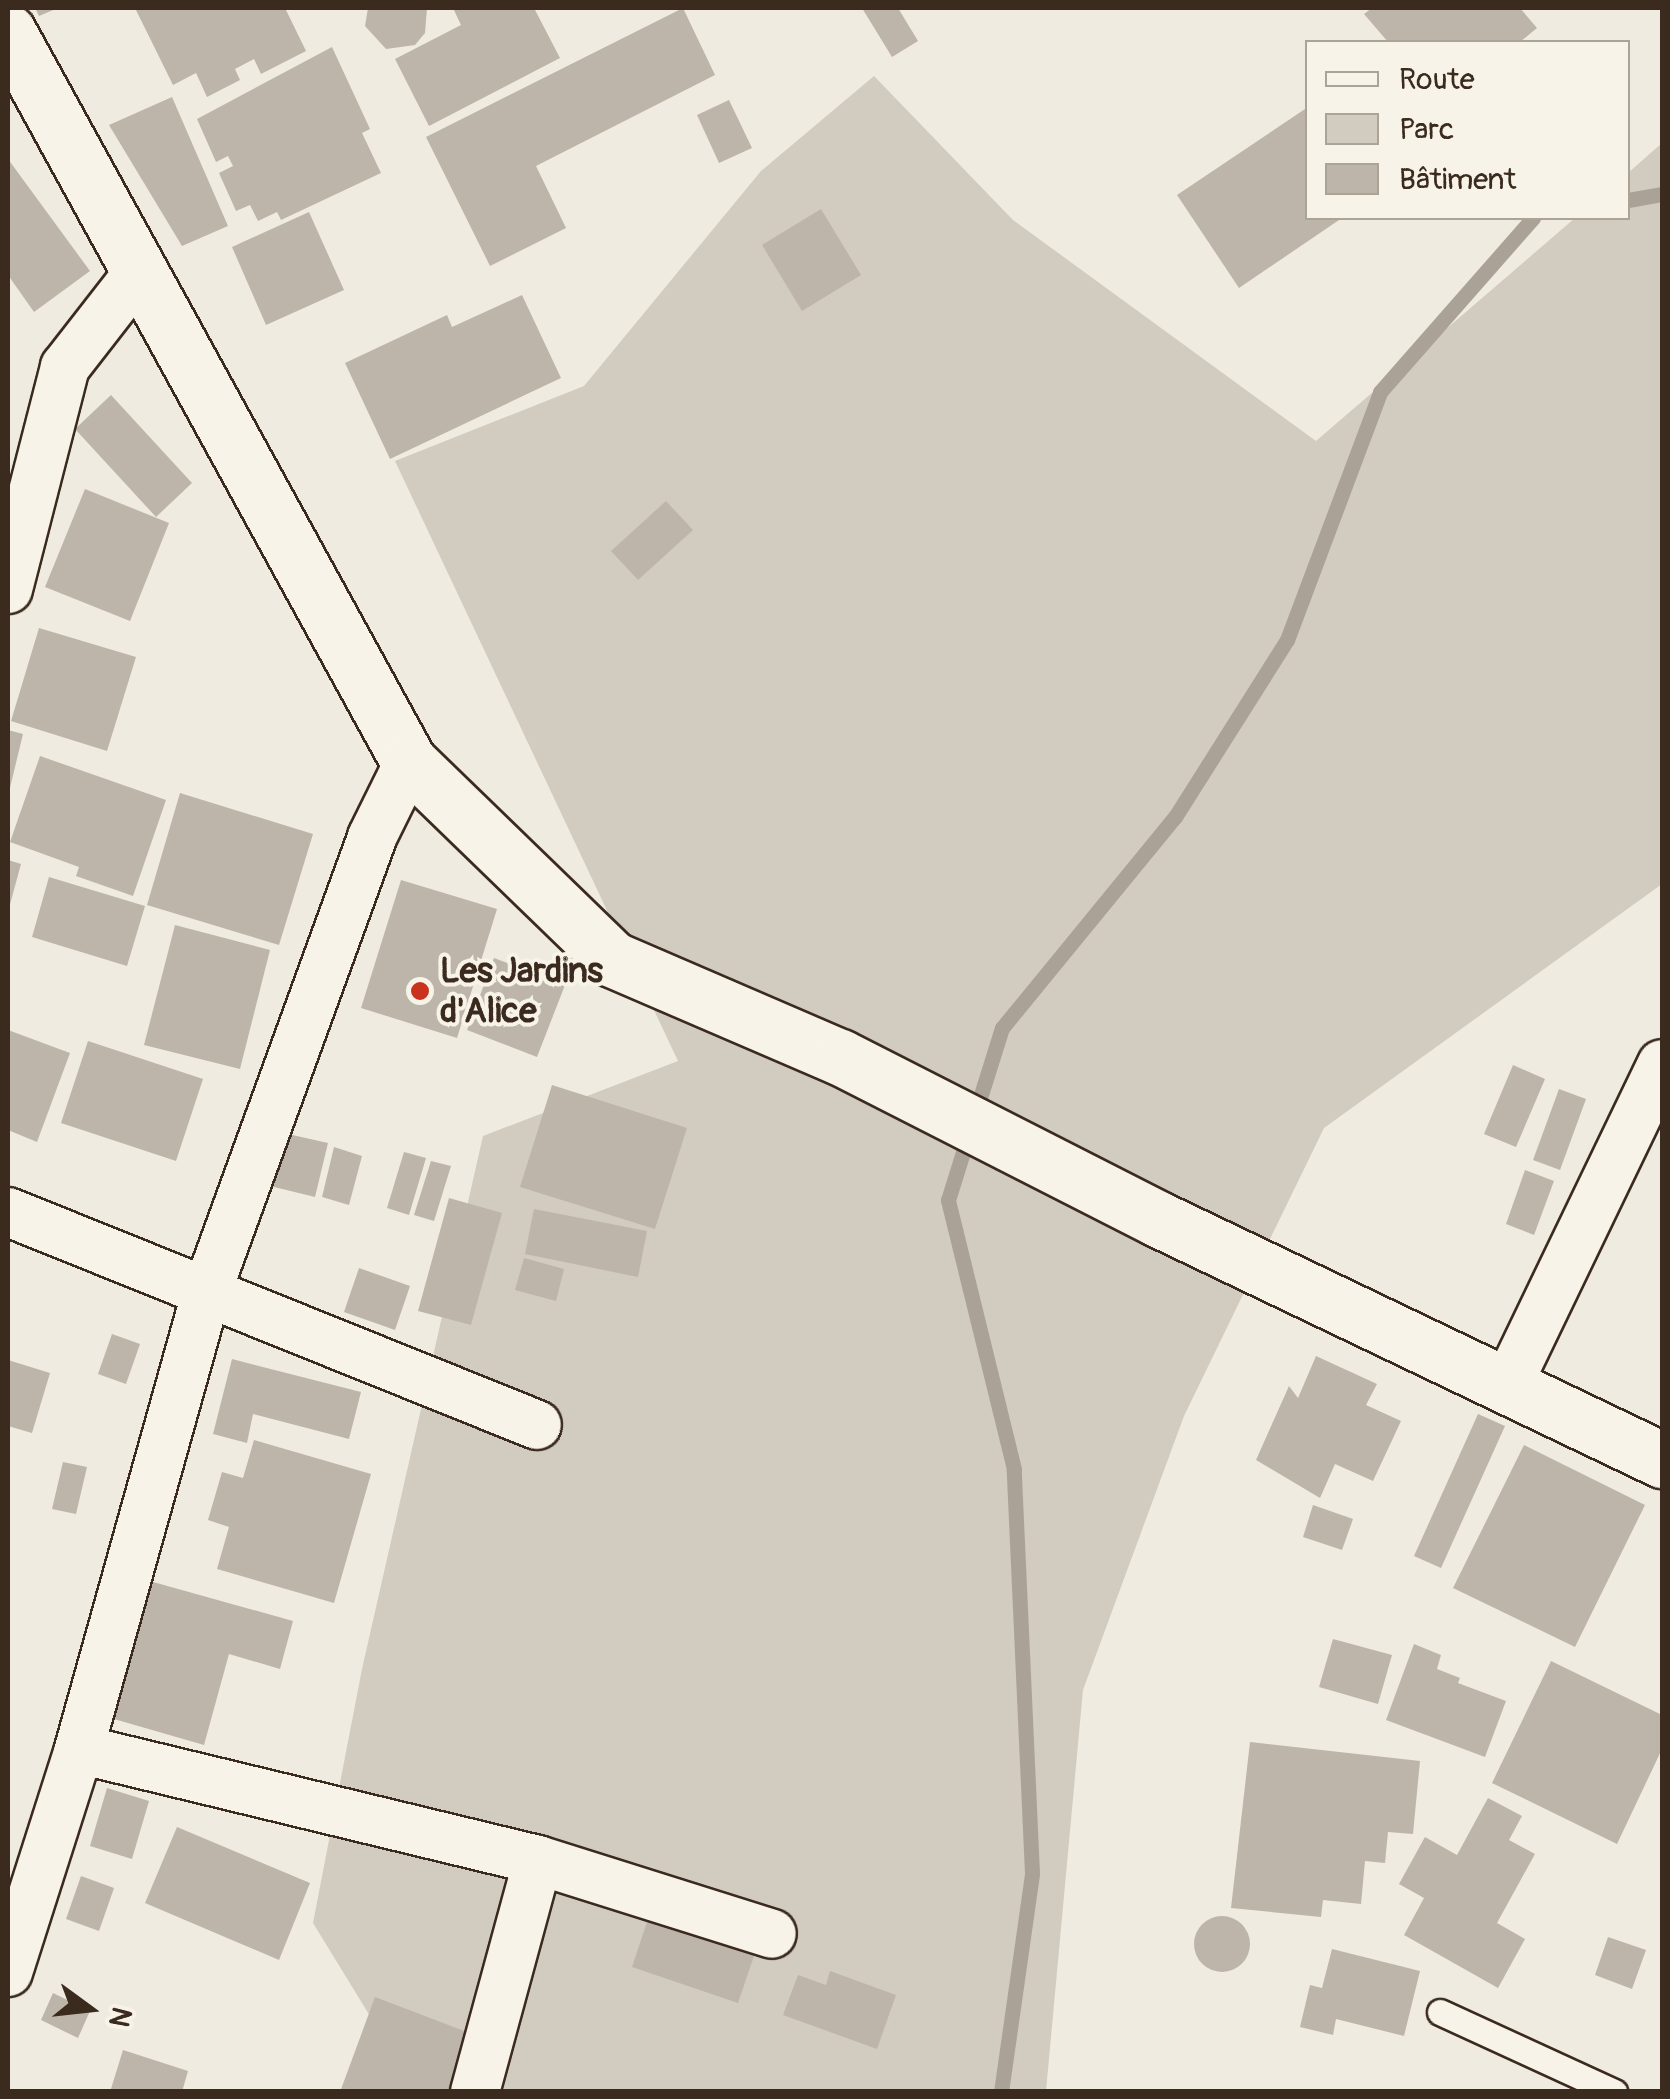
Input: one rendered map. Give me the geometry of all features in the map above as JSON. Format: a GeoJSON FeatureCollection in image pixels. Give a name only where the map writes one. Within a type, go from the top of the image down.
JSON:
{"type":"FeatureCollection","features":[{"type":"Feature","properties":{"kind":"street"},"geometry":{"type":"LineString","coordinates":[[8,32],[409,762],[612,958],[840,1057],[1158,1219],[1662,1460]]}},
{"type":"Feature","properties":{"kind":"street"},"geometry":{"type":"LineString","coordinates":[[8,588],[65,367],[139,272]]}},
{"type":"Feature","properties":{"kind":"street"},"geometry":{"type":"LineString","coordinates":[[8,1972],[80,1749],[206,1294],[372,837],[409,762]]}},
{"type":"Feature","properties":{"kind":"street"},"geometry":{"type":"LineString","coordinates":[[1508,1386],[1662,1064]]}},
{"type":"Feature","properties":{"kind":"street"},"geometry":{"type":"LineString","coordinates":[[8,1212],[537,1424]]}},
{"type":"Feature","properties":{"kind":"street"},"geometry":{"type":"LineString","coordinates":[[80,1749],[538,1860],[772,1934]]}},
{"type":"Feature","properties":{"kind":"street"},"geometry":{"type":"LineString","coordinates":[[475,2092],[538,1860]]}},
{"type":"Feature","properties":{"kind":"lane"},"geometry":{"type":"LineString","coordinates":[[1440,2012],[1614,2092]]}},
{"type":"Feature","properties":{"kind":"green space"},"geometry":{"type":"Polygon","coordinates":[[[874,76],[1013,220],[1316,441],[1573,220],[1630,220],[1630,171],[1662,143],[1662,884],[1324,1128],[1184,1416],[1083,1690],[1046,2091],[416,2091],[313,1923],[362,1669],[483,1136],[678,1061],[395,461],[584,386],[761,171],[874,76]]]}},
{"type":"Feature","properties":{"kind":"building"},"geometry":{"type":"Polygon","coordinates":[[[35,8],[58,8],[39,16],[35,8]]]}},
{"type":"Feature","properties":{"kind":"building"},"geometry":{"type":"Polygon","coordinates":[[[135,8],[292,8],[286,10],[306,51],[261,74],[254,59],[235,69],[240,80],[207,97],[196,73],[173,85],[135,8]]]}},
{"type":"Feature","properties":{"kind":"building"},"geometry":{"type":"Polygon","coordinates":[[[368,8],[427,8],[425,33],[415,45],[386,49],[365,26],[368,8]]]}},
{"type":"Feature","properties":{"kind":"building"},"geometry":{"type":"Polygon","coordinates":[[[453,8],[534,8],[560,58],[429,126],[395,59],[461,25],[453,8]]]}},
{"type":"Feature","properties":{"kind":"building"},"geometry":{"type":"Polygon","coordinates":[[[683,8],[715,75],[536,166],[566,228],[490,266],[426,137],[683,8]]]}},
{"type":"Feature","properties":{"kind":"building"},"geometry":{"type":"Polygon","coordinates":[[[862,8],[898,8],[918,41],[892,57],[862,8]]]}},
{"type":"Feature","properties":{"kind":"building"},"geometry":{"type":"Polygon","coordinates":[[[1372,8],[1520,8],[1537,28],[1522,40],[1386,40],[1364,14],[1372,8]]]}},
{"type":"Feature","properties":{"kind":"building"},"geometry":{"type":"Polygon","coordinates":[[[332,47],[370,129],[362,133],[381,173],[281,220],[277,212],[258,221],[250,205],[236,211],[219,173],[233,166],[228,156],[216,162],[197,119],[332,47]]]}},
{"type":"Feature","properties":{"kind":"building"},"geometry":{"type":"Polygon","coordinates":[[[172,97],[228,226],[182,246],[109,125],[172,97]]]}},
{"type":"Feature","properties":{"kind":"building"},"geometry":{"type":"Polygon","coordinates":[[[729,100],[752,148],[719,163],[697,115],[729,100]]]}},
{"type":"Feature","properties":{"kind":"building"},"geometry":{"type":"Polygon","coordinates":[[[1305,109],[1305,220],[1339,220],[1239,288],[1177,195],[1305,109]]]}},
{"type":"Feature","properties":{"kind":"building"},"geometry":{"type":"Polygon","coordinates":[[[8,159],[90,271],[34,312],[8,275],[8,159]]]}},
{"type":"Feature","properties":{"kind":"building"},"geometry":{"type":"Polygon","coordinates":[[[821,209],[861,275],[802,311],[762,245],[821,209]]]}},
{"type":"Feature","properties":{"kind":"building"},"geometry":{"type":"Polygon","coordinates":[[[309,212],[344,290],[266,325],[232,247],[309,212]]]}},
{"type":"Feature","properties":{"kind":"building"},"geometry":{"type":"Polygon","coordinates":[[[522,295],[561,378],[390,459],[345,363],[447,315],[452,327],[522,295]]]}},
{"type":"Feature","properties":{"kind":"building"},"geometry":{"type":"Polygon","coordinates":[[[111,395],[192,483],[156,517],[75,429],[111,395]]]}},
{"type":"Feature","properties":{"kind":"building"},"geometry":{"type":"Polygon","coordinates":[[[85,489],[169,523],[130,621],[45,587],[85,489]]]}},
{"type":"Feature","properties":{"kind":"building"},"geometry":{"type":"Polygon","coordinates":[[[666,501],[693,530],[638,580],[611,551],[666,501]]]}},
{"type":"Feature","properties":{"kind":"building"},"geometry":{"type":"Polygon","coordinates":[[[39,628],[136,657],[107,751],[11,721],[39,628]]]}},
{"type":"Feature","properties":{"kind":"building"},"geometry":{"type":"Polygon","coordinates":[[[8,730],[23,734],[9,792],[8,791],[8,730]]]}},
{"type":"Feature","properties":{"kind":"building"},"geometry":{"type":"Polygon","coordinates":[[[40,756],[166,800],[133,896],[76,876],[79,867],[10,842],[40,756]]]}},
{"type":"Feature","properties":{"kind":"building"},"geometry":{"type":"Polygon","coordinates":[[[180,793],[313,834],[279,945],[147,905],[180,793]]]}},
{"type":"Feature","properties":{"kind":"building"},"geometry":{"type":"Polygon","coordinates":[[[8,860],[21,864],[9,908],[8,908],[8,860]]]}},
{"type":"Feature","properties":{"kind":"building"},"geometry":{"type":"Polygon","coordinates":[[[49,877],[145,906],[127,966],[32,937],[49,877]]]}},
{"type":"Feature","properties":{"kind":"building"},"geometry":{"type":"Polygon","coordinates":[[[401,880],[497,909],[457,1038],[361,1008],[401,880]]]}},
{"type":"Feature","properties":{"kind":"building"},"geometry":{"type":"Polygon","coordinates":[[[175,925],[270,950],[240,1069],[144,1045],[175,925]]]}},
{"type":"Feature","properties":{"kind":"building"},"geometry":{"type":"Polygon","coordinates":[[[494,958],[565,985],[537,1057],[467,1030],[494,958]]]}},
{"type":"Feature","properties":{"kind":"building"},"geometry":{"type":"Polygon","coordinates":[[[8,1030],[70,1053],[37,1142],[8,1130],[8,1030]]]}},
{"type":"Feature","properties":{"kind":"building"},"geometry":{"type":"Polygon","coordinates":[[[88,1041],[203,1079],[176,1161],[61,1123],[88,1041]]]}},
{"type":"Feature","properties":{"kind":"building"},"geometry":{"type":"Polygon","coordinates":[[[1513,1065],[1545,1079],[1516,1147],[1484,1134],[1513,1065]]]}},
{"type":"Feature","properties":{"kind":"building"},"geometry":{"type":"Polygon","coordinates":[[[552,1085],[687,1128],[655,1229],[520,1187],[552,1085]]]}},
{"type":"Feature","properties":{"kind":"building"},"geometry":{"type":"Polygon","coordinates":[[[1559,1089],[1586,1099],[1560,1170],[1533,1160],[1559,1089]]]}},
{"type":"Feature","properties":{"kind":"building"},"geometry":{"type":"Polygon","coordinates":[[[279,1132],[328,1143],[315,1197],[266,1185],[279,1132]]]}},
{"type":"Feature","properties":{"kind":"building"},"geometry":{"type":"Polygon","coordinates":[[[334,1147],[362,1156],[349,1205],[322,1197],[334,1147]]]}},
{"type":"Feature","properties":{"kind":"building"},"geometry":{"type":"Polygon","coordinates":[[[404,1152],[426,1158],[409,1215],[387,1208],[404,1152]]]}},
{"type":"Feature","properties":{"kind":"building"},"geometry":{"type":"Polygon","coordinates":[[[431,1161],[451,1166],[434,1221],[414,1215],[431,1161]]]}},
{"type":"Feature","properties":{"kind":"building"},"geometry":{"type":"Polygon","coordinates":[[[1525,1170],[1554,1181],[1534,1235],[1506,1224],[1525,1170]]]}},
{"type":"Feature","properties":{"kind":"building"},"geometry":{"type":"Polygon","coordinates":[[[449,1198],[502,1213],[471,1325],[418,1311],[449,1198]]]}},
{"type":"Feature","properties":{"kind":"building"},"geometry":{"type":"Polygon","coordinates":[[[534,1209],[647,1231],[638,1277],[525,1254],[534,1209]]]}},
{"type":"Feature","properties":{"kind":"building"},"geometry":{"type":"Polygon","coordinates":[[[524,1258],[564,1269],[556,1301],[515,1290],[524,1258]]]}},
{"type":"Feature","properties":{"kind":"building"},"geometry":{"type":"Polygon","coordinates":[[[359,1268],[410,1286],[395,1330],[344,1312],[359,1268]]]}},
{"type":"Feature","properties":{"kind":"building"},"geometry":{"type":"Polygon","coordinates":[[[112,1334],[140,1344],[126,1384],[98,1374],[112,1334]]]}},
{"type":"Feature","properties":{"kind":"building"},"geometry":{"type":"Polygon","coordinates":[[[1316,1356],[1377,1384],[1366,1405],[1401,1421],[1373,1481],[1335,1464],[1320,1498],[1256,1460],[1289,1386],[1298,1398],[1316,1356]]]}},
{"type":"Feature","properties":{"kind":"building"},"geometry":{"type":"Polygon","coordinates":[[[232,1359],[361,1392],[349,1439],[253,1414],[247,1443],[213,1434],[232,1359]]]}},
{"type":"Feature","properties":{"kind":"building"},"geometry":{"type":"Polygon","coordinates":[[[8,1360],[50,1373],[32,1433],[8,1426],[8,1360]]]}},
{"type":"Feature","properties":{"kind":"building"},"geometry":{"type":"Polygon","coordinates":[[[1478,1414],[1505,1426],[1441,1568],[1414,1556],[1478,1414]]]}},
{"type":"Feature","properties":{"kind":"building"},"geometry":{"type":"Polygon","coordinates":[[[254,1440],[371,1474],[334,1603],[217,1569],[229,1527],[208,1520],[222,1472],[243,1478],[254,1440]]]}},
{"type":"Feature","properties":{"kind":"building"},"geometry":{"type":"Polygon","coordinates":[[[1524,1445],[1645,1505],[1575,1647],[1453,1588],[1524,1445]]]}},
{"type":"Feature","properties":{"kind":"building"},"geometry":{"type":"Polygon","coordinates":[[[63,1462],[87,1467],[76,1514],[52,1509],[63,1462]]]}},
{"type":"Feature","properties":{"kind":"building"},"geometry":{"type":"Polygon","coordinates":[[[1313,1505],[1353,1519],[1342,1550],[1303,1537],[1313,1505]]]}},
{"type":"Feature","properties":{"kind":"building"},"geometry":{"type":"Polygon","coordinates":[[[146,1580],[293,1621],[280,1669],[229,1654],[204,1745],[107,1717],[146,1580]]]}},
{"type":"Feature","properties":{"kind":"building"},"geometry":{"type":"Polygon","coordinates":[[[1333,1639],[1392,1655],[1378,1704],[1319,1687],[1333,1639]]]}},
{"type":"Feature","properties":{"kind":"building"},"geometry":{"type":"Polygon","coordinates":[[[1414,1644],[1441,1655],[1437,1669],[1460,1678],[1458,1683],[1506,1701],[1485,1757],[1386,1720],[1414,1644]]]}},
{"type":"Feature","properties":{"kind":"building"},"geometry":{"type":"Polygon","coordinates":[[[1551,1661],[1662,1715],[1662,1749],[1617,1844],[1492,1783],[1551,1661]]]}},
{"type":"Feature","properties":{"kind":"building"},"geometry":{"type":"Polygon","coordinates":[[[1250,1742],[1420,1761],[1413,1834],[1388,1832],[1385,1863],[1365,1861],[1361,1904],[1323,1900],[1321,1917],[1231,1908],[1250,1742]]]}},
{"type":"Feature","properties":{"kind":"building"},"geometry":{"type":"Polygon","coordinates":[[[107,1788],[149,1801],[132,1859],[90,1846],[107,1788]]]}},
{"type":"Feature","properties":{"kind":"building"},"geometry":{"type":"Polygon","coordinates":[[[1488,1798],[1522,1816],[1509,1840],[1535,1854],[1497,1923],[1525,1939],[1498,1988],[1404,1935],[1424,1898],[1399,1884],[1425,1837],[1457,1855],[1488,1798]]]}},
{"type":"Feature","properties":{"kind":"building"},"geometry":{"type":"Polygon","coordinates":[[[177,1827],[310,1883],[279,1960],[145,1903],[177,1827]]]}},
{"type":"Feature","properties":{"kind":"building"},"geometry":{"type":"Polygon","coordinates":[[[81,1876],[114,1888],[99,1931],[66,1919],[81,1876]]]}},
{"type":"Feature","properties":{"kind":"building"},"geometry":{"type":"Polygon","coordinates":[[[650,1913],[756,1950],[738,2003],[632,1967],[650,1913]]]}},
{"type":"Feature","properties":{"kind":"building"},"geometry":{"type":"Polygon","coordinates":[[[1222,1916],[1242,1924],[1250,1944],[1242,1964],[1222,1972],[1202,1964],[1194,1944],[1202,1924],[1222,1916]]]}},
{"type":"Feature","properties":{"kind":"building"},"geometry":{"type":"Polygon","coordinates":[[[1608,1937],[1646,1950],[1632,1989],[1595,1975],[1608,1937]]]}},
{"type":"Feature","properties":{"kind":"building"},"geometry":{"type":"Polygon","coordinates":[[[1332,1949],[1420,1971],[1404,2036],[1336,2019],[1333,2035],[1300,2027],[1310,1985],[1322,1988],[1332,1949]]]}},
{"type":"Feature","properties":{"kind":"building"},"geometry":{"type":"Polygon","coordinates":[[[830,1971],[896,1995],[877,2049],[783,2015],[798,1975],[826,1985],[830,1971]]]}},
{"type":"Feature","properties":{"kind":"building"},"geometry":{"type":"Polygon","coordinates":[[[53,1993],[90,2011],[78,2038],[41,2020],[53,1993]]]}},
{"type":"Feature","properties":{"kind":"building"},"geometry":{"type":"Polygon","coordinates":[[[375,1997],[480,2037],[459,2092],[340,2092],[375,1997]]]}},
{"type":"Feature","properties":{"kind":"building"},"geometry":{"type":"Polygon","coordinates":[[[123,2050],[188,2071],[182,2092],[110,2092],[123,2050]]]}},
{"type":"Feature","properties":{"kind":"waterway"},"geometry":{"type":"LineString","coordinates":[[1630,200],[1662,194]]}},
{"type":"Feature","properties":{"kind":"waterway"},"geometry":{"type":"LineString","coordinates":[[1001,2092],[1032,1873],[1014,1469],[948,1200],[1002,1028],[1175,817],[1287,640],[1380,392],[1531,220]]}},
{"type":"Feature","properties":{"kind":"place","name":"Les Jardins d'Alice"},"geometry":{"type":"Point","coordinates":[420,991]}}]}
